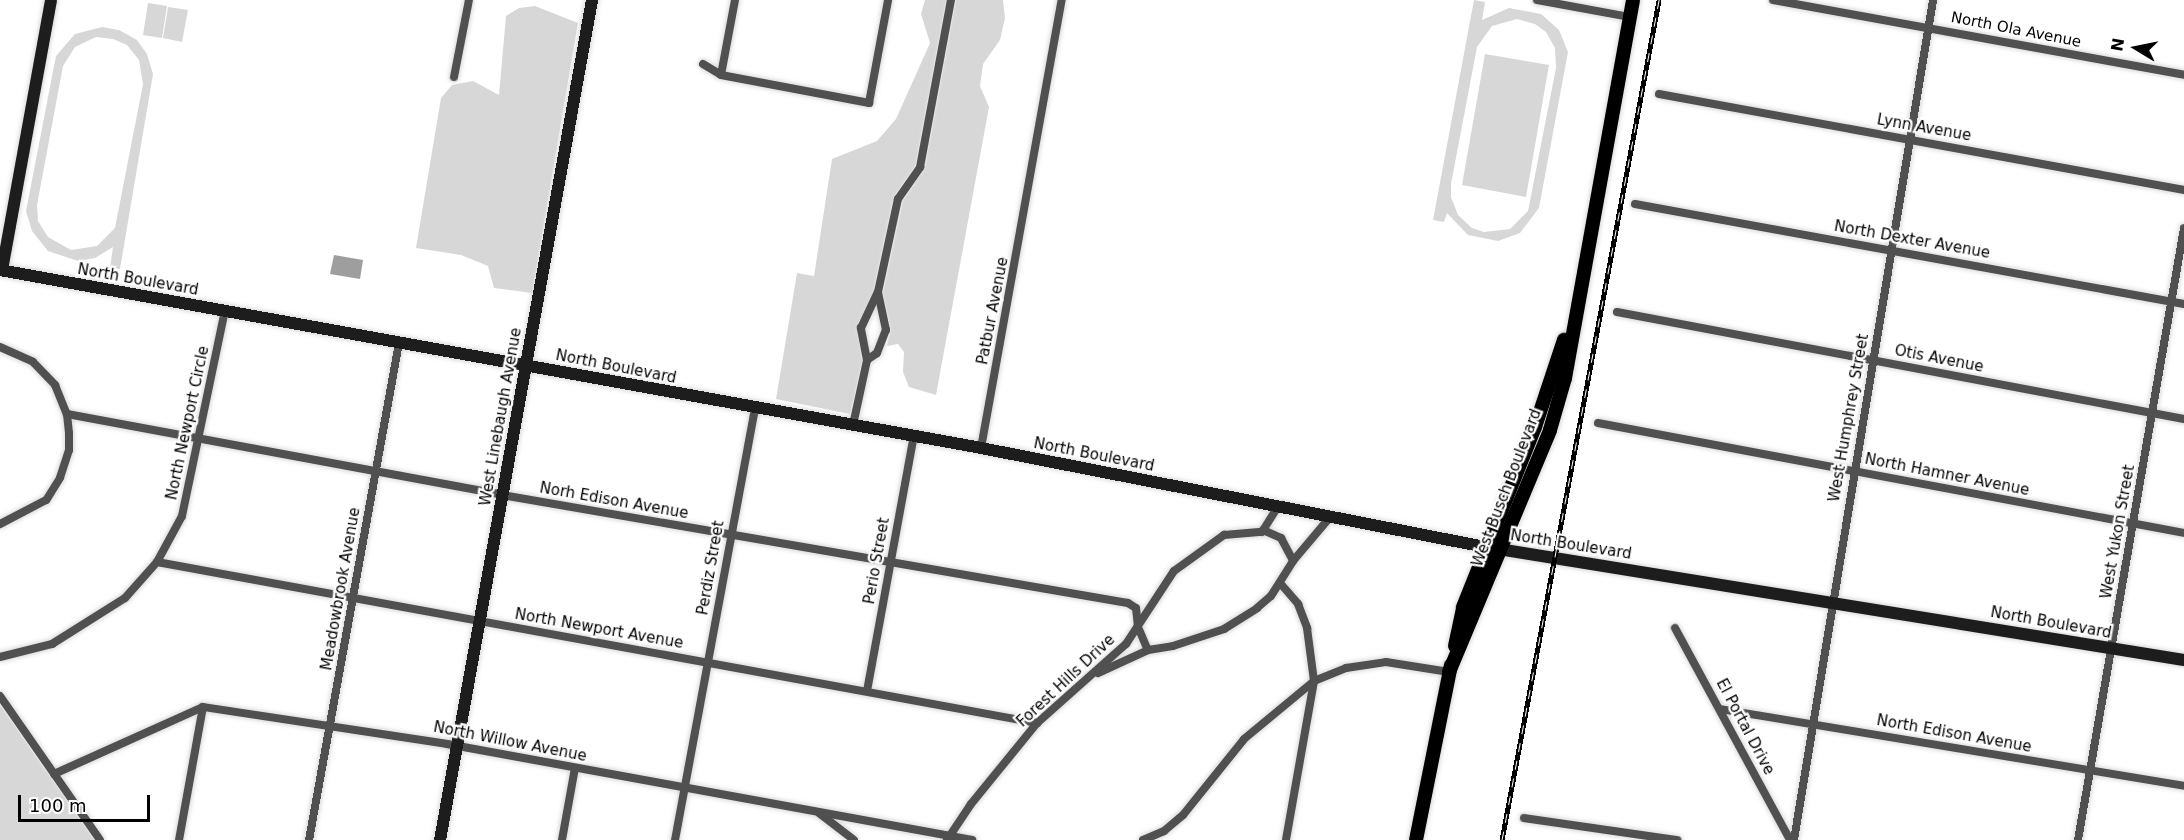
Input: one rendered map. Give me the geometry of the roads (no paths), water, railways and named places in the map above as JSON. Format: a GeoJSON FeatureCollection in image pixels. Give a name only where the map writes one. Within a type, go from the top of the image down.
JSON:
{"type":"FeatureCollection","features":[{"type":"Feature","properties":{"kind":"main road","name":"West Busch Boulevard"},"geometry":{"type":"LineString","coordinates":[[1449,672],[1550,430],[1565,378],[1575,310],[1633,0]]}},
{"type":"Feature","properties":{"kind":"main road","name":"West Busch Boulevard"},"geometry":{"type":"LineString","coordinates":[[1416,840],[1463,607],[1485,547],[1535,427],[1575,310]]}},
{"type":"Feature","properties":{"kind":"street"},"geometry":{"type":"LineString","coordinates":[[1,270],[51,0]]}},
{"type":"Feature","properties":{"kind":"street"},"geometry":{"type":"LineString","coordinates":[[454,77],[469,0]]}},
{"type":"Feature","properties":{"kind":"street","name":"West Linebaugh Avenue"},"geometry":{"type":"LineString","coordinates":[[440,840],[592,0]]}},
{"type":"Feature","properties":{"kind":"street"},"geometry":{"type":"LineString","coordinates":[[721,75],[735,0]]}},
{"type":"Feature","properties":{"kind":"street"},"geometry":{"type":"LineString","coordinates":[[703,64],[721,75],[868,103],[888,0]]}},
{"type":"Feature","properties":{"kind":"street"},"geometry":{"type":"LineString","coordinates":[[852,425],[867,360],[861,328],[878,292],[898,199],[920,167],[951,0]]}},
{"type":"Feature","properties":{"kind":"street","name":"Patbur Avenue"},"geometry":{"type":"LineString","coordinates":[[981,448],[1062,0]]}},
{"type":"Feature","properties":{"kind":"street"},"geometry":{"type":"LineString","coordinates":[[1537,0],[1630,18]]}},
{"type":"Feature","properties":{"kind":"street","name":"North Ola Avenue"},"geometry":{"type":"LineString","coordinates":[[1773,0],[2184,75]]}},
{"type":"Feature","properties":{"kind":"street","name":"West Humphrey Street"},"geometry":{"type":"LineString","coordinates":[[1792,840],[1933,0]]}},
{"type":"Feature","properties":{"kind":"street","name":"Lynn Avenue"},"geometry":{"type":"LineString","coordinates":[[1659,94],[2184,190]]}},
{"type":"Feature","properties":{"kind":"street","name":"North Dexter Avenue"},"geometry":{"type":"LineString","coordinates":[[1635,204],[2184,304]]}},
{"type":"Feature","properties":{"kind":"street","name":"West Yukon Street"},"geometry":{"type":"LineString","coordinates":[[2078,840],[2184,228]]}},
{"type":"Feature","properties":{"kind":"street","name":"North Boulevard"},"geometry":{"type":"LineString","coordinates":[[1,270],[981,448],[1485,547],[1833,601],[2184,660]]}},
{"type":"Feature","properties":{"kind":"street"},"geometry":{"type":"LineString","coordinates":[[867,360],[877,353],[886,330],[878,292]]}},
{"type":"Feature","properties":{"kind":"street","name":"North Newport Circle"},"geometry":{"type":"LineString","coordinates":[[0,657],[52,644],[125,598],[157,562],[182,516],[201,438],[225,311]]}},
{"type":"Feature","properties":{"kind":"street","name":"Otis Avenue"},"geometry":{"type":"LineString","coordinates":[[1617,312],[2184,419]]}},
{"type":"Feature","properties":{"kind":"street","name":"Meadowbrook Avenue"},"geometry":{"type":"LineString","coordinates":[[309,840],[399,343]]}},
{"type":"Feature","properties":{"kind":"street"},"geometry":{"type":"LineString","coordinates":[[0,347],[33,362],[55,385],[67,414],[69,450],[60,478],[46,500],[0,524]]}},
{"type":"Feature","properties":{"kind":"street","name":"Perdiz Street"},"geometry":{"type":"LineString","coordinates":[[675,840],[755,408]]}},
{"type":"Feature","properties":{"kind":"street","name":"Norh Edison Avenue"},"geometry":{"type":"LineString","coordinates":[[67,414],[502,495],[1128,603],[1136,608],[1138,627]]}},
{"type":"Feature","properties":{"kind":"street","name":"North Hamner Avenue"},"geometry":{"type":"LineString","coordinates":[[1598,423],[2184,533]]}},
{"type":"Feature","properties":{"kind":"street","name":"Perio Street"},"geometry":{"type":"LineString","coordinates":[[867,691],[914,436]]}},
{"type":"Feature","properties":{"kind":"street"},"geometry":{"type":"LineString","coordinates":[[1279,505],[1263,530],[1281,537],[1293,561]]}},
{"type":"Feature","properties":{"kind":"street"},"geometry":{"type":"LineString","coordinates":[[1089,677],[1148,650],[1173,646],[1224,629],[1257,608],[1280,584],[1293,561],[1330,516]]}},
{"type":"Feature","properties":{"kind":"street","name":"Forest Hills Drive"},"geometry":{"type":"LineString","coordinates":[[948,838],[1004,760],[1037,723],[1126,644],[1174,571],[1201,549],[1224,535],[1263,530]]}},
{"type":"Feature","properties":{"kind":"street","name":"North Newport Avenue"},"geometry":{"type":"LineString","coordinates":[[157,562],[1037,723]]}},
{"type":"Feature","properties":{"kind":"street"},"geometry":{"type":"LineString","coordinates":[[1280,584],[1298,604],[1307,628],[1314,681],[1286,840]]}},
{"type":"Feature","properties":{"kind":"street"},"geometry":{"type":"LineString","coordinates":[[1138,627],[1148,650]]}},
{"type":"Feature","properties":{"kind":"street","name":"El Portal Drive"},"geometry":{"type":"LineString","coordinates":[[1675,628],[1792,840]]}},
{"type":"Feature","properties":{"kind":"street"},"geometry":{"type":"LineString","coordinates":[[1143,840],[1164,831],[1184,815],[1244,739],[1314,681],[1346,668],[1386,662],[1449,672]]}},
{"type":"Feature","properties":{"kind":"street"},"geometry":{"type":"LineString","coordinates":[[0,696],[100,840]]}},
{"type":"Feature","properties":{"kind":"street"},"geometry":{"type":"LineString","coordinates":[[54,774],[203,707]]}},
{"type":"Feature","properties":{"kind":"street"},"geometry":{"type":"LineString","coordinates":[[179,840],[203,707]]}},
{"type":"Feature","properties":{"kind":"street","name":"North Willow Avenue"},"geometry":{"type":"LineString","coordinates":[[203,707],[331,724],[948,838],[972,840]]}},
{"type":"Feature","properties":{"kind":"street","name":"North Edison Avenue"},"geometry":{"type":"LineString","coordinates":[[1720,709],[2184,786]]}},
{"type":"Feature","properties":{"kind":"street"},"geometry":{"type":"LineString","coordinates":[[562,840],[575,768]]}},
{"type":"Feature","properties":{"kind":"street"},"geometry":{"type":"LineString","coordinates":[[817,812],[854,840]]}},
{"type":"Feature","properties":{"kind":"street"},"geometry":{"type":"LineString","coordinates":[[1524,818],[1677,840]]}},
{"type":"Feature","properties":{"kind":"railway"},"geometry":{"type":"LineString","coordinates":[[1502,840],[1659,0]]}}]}
